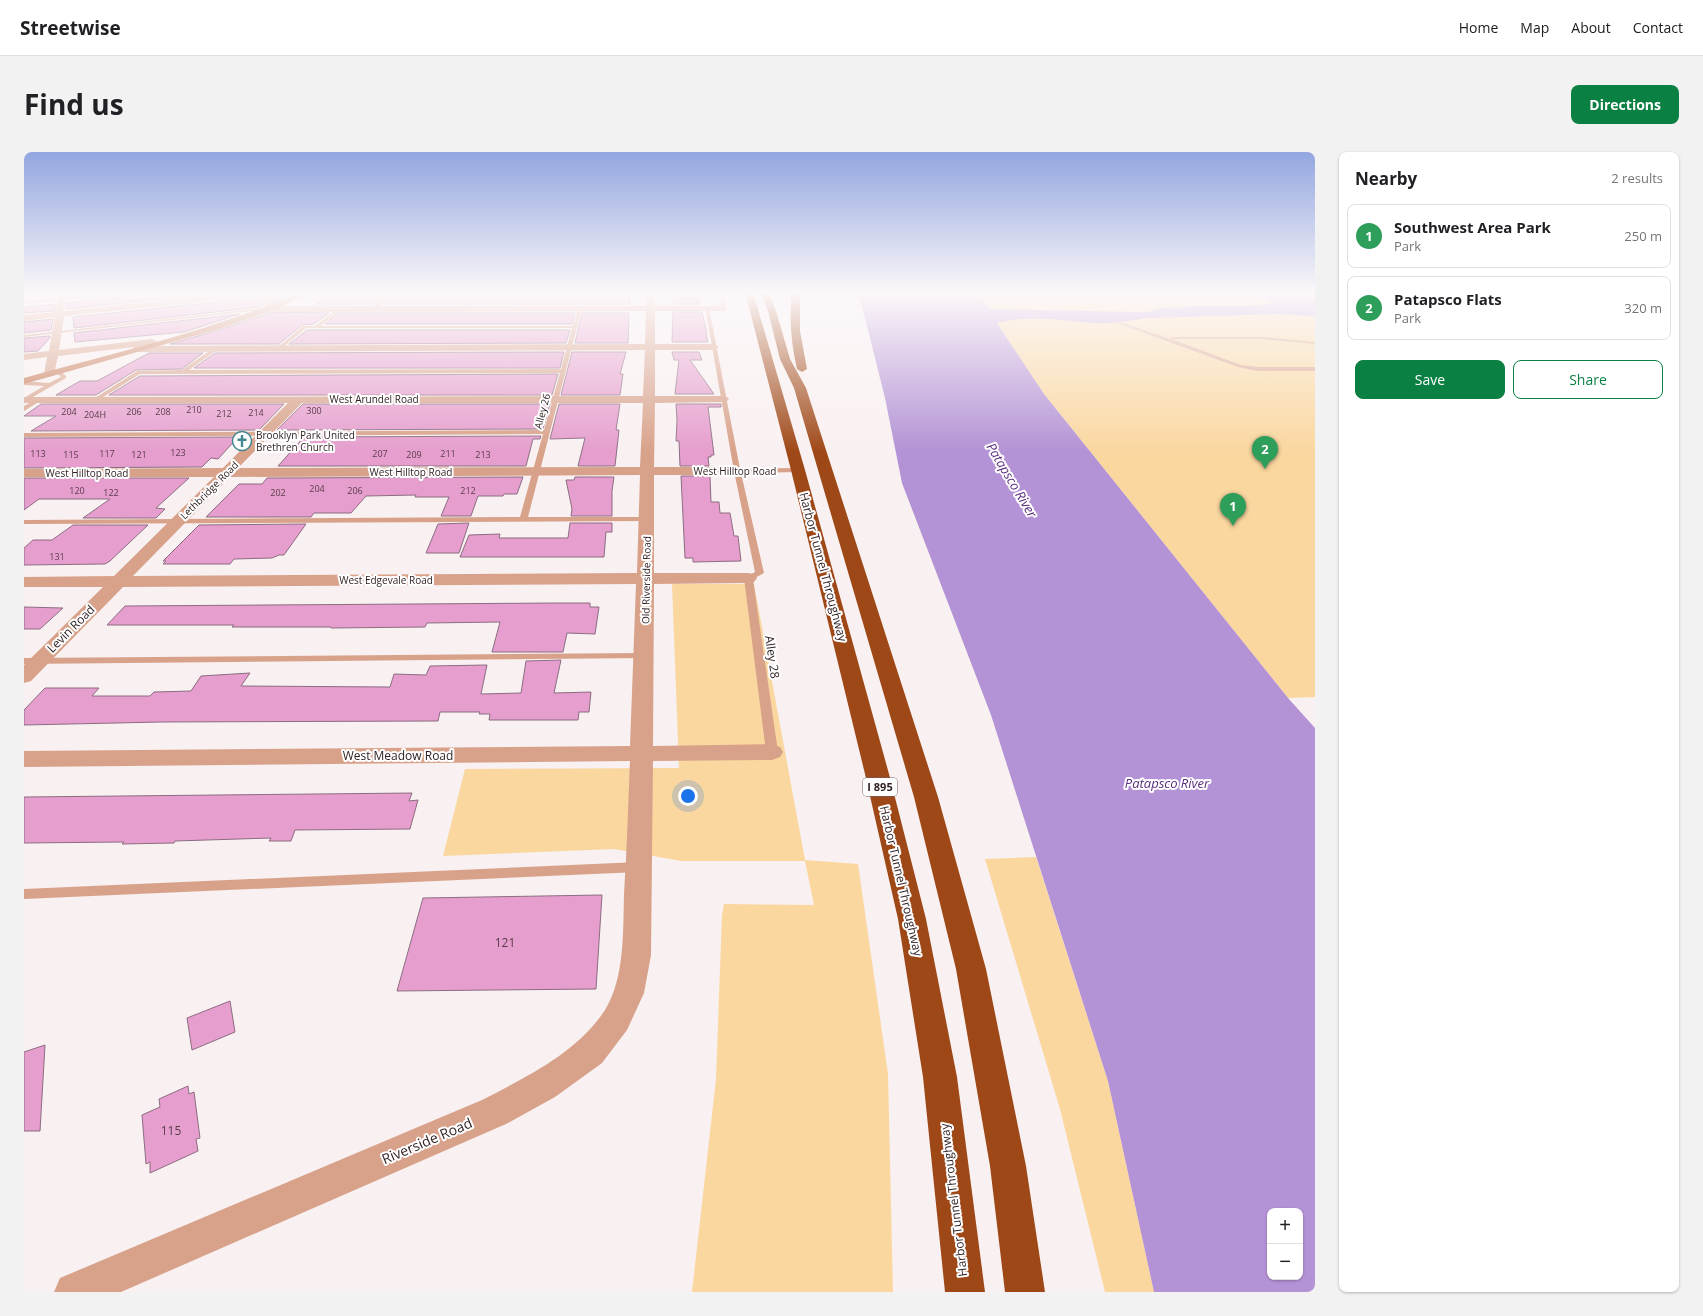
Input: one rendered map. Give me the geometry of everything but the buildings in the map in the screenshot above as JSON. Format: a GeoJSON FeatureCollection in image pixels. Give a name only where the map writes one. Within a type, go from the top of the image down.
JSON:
{"type":"FeatureCollection","features":[{"type":"Feature","properties":{"kind":"highway","name":"Harbor Tunnel Throughway"},"geometry":{"type":"LineString","coordinates":[[764,345],[798,470],[877,774],[912,919],[940,1077],[965,1292]]}},
{"type":"Feature","properties":{"kind":"highway"},"geometry":{"type":"LineString","coordinates":[[781,345],[785,360],[800,388],[926,797],[971,969],[1008,1166],[1025,1292]]}},
{"type":"Feature","properties":{"kind":"highway"},"geometry":{"type":"LineString","coordinates":[[797,345],[802,374],[800,388]]}},
{"type":"Feature","properties":{"kind":"main road"},"geometry":{"type":"LineString","coordinates":[[26,381],[151,345]]}},
{"type":"Feature","properties":{"kind":"street"},"geometry":{"type":"LineString","coordinates":[[54,373],[53,353],[55,345]]}},
{"type":"Feature","properties":{"kind":"street"},"geometry":{"type":"LineString","coordinates":[[24,357],[120,345]]}},
{"type":"Feature","properties":{"kind":"street","name":"Old Riverside Road"},"geometry":{"type":"LineString","coordinates":[[639,867],[643,754],[650,347]]}},
{"type":"Feature","properties":{"kind":"street"},"geometry":{"type":"LineString","coordinates":[[138,349],[714,347]]}},
{"type":"Feature","properties":{"kind":"street","name":"West Arundel Road"},"geometry":{"type":"LineString","coordinates":[[24,400],[724,399]]}},
{"type":"Feature","properties":{"kind":"street","name":"Lethbridge Road"},"geometry":{"type":"LineString","coordinates":[[119,581],[298,400]]}},
{"type":"Feature","properties":{"kind":"street","name":"West Hilltop Road"},"geometry":{"type":"LineString","coordinates":[[24,473],[737,471]]}},
{"type":"Feature","properties":{"kind":"street","name":"West Edgevale Road"},"geometry":{"type":"LineString","coordinates":[[24,582],[646,578],[754,575]]}},
{"type":"Feature","properties":{"kind":"street","name":"Levin Road"},"geometry":{"type":"LineString","coordinates":[[24,677],[32,661],[119,581]]}},
{"type":"Feature","properties":{"kind":"street","name":"West Meadow Road"},"geometry":{"type":"LineString","coordinates":[[24,759],[772,752]]}},
{"type":"Feature","properties":{"kind":"street","name":"Riverside Road"},"geometry":{"type":"LineString","coordinates":[[74,1292],[494,1112],[543,1086],[590,1052],[616,1020],[629,993],[636,955],[639,867]]}},
{"type":"Feature","properties":{"kind":"lane"},"geometry":{"type":"LineString","coordinates":[[278,348],[282,345]]}},
{"type":"Feature","properties":{"kind":"lane"},"geometry":{"type":"LineString","coordinates":[[1184,345],[1240,366],[1258,369],[1315,369]]}},
{"type":"Feature","properties":{"kind":"lane","name":"Alley 28"},"geometry":{"type":"LineString","coordinates":[[714,347],[737,471],[754,575],[772,752]]}},
{"type":"Feature","properties":{"kind":"lane","name":"Alley 26"},"geometry":{"type":"LineString","coordinates":[[524,520],[569,348]]}},
{"type":"Feature","properties":{"kind":"lane"},"geometry":{"type":"LineString","coordinates":[[183,372],[215,349]]}},
{"type":"Feature","properties":{"kind":"lane"},"geometry":{"type":"LineString","coordinates":[[95,400],[139,372],[563,371]]}},
{"type":"Feature","properties":{"kind":"lane"},"geometry":{"type":"LineString","coordinates":[[24,400],[64,377],[54,373]]}},
{"type":"Feature","properties":{"kind":"lane"},"geometry":{"type":"LineString","coordinates":[[26,381],[49,386]]}},
{"type":"Feature","properties":{"kind":"lane"},"geometry":{"type":"LineString","coordinates":[[24,409],[39,400]]}},
{"type":"Feature","properties":{"kind":"lane"},"geometry":{"type":"LineString","coordinates":[[24,435],[547,432]]}},
{"type":"Feature","properties":{"kind":"lane","name":"West Hilltop Road"},"geometry":{"type":"LineString","coordinates":[[737,471],[798,470]]}},
{"type":"Feature","properties":{"kind":"lane"},"geometry":{"type":"LineString","coordinates":[[24,522],[647,520]]}},
{"type":"Feature","properties":{"kind":"lane"},"geometry":{"type":"LineString","coordinates":[[32,661],[644,656]]}},
{"type":"Feature","properties":{"kind":"lane"},"geometry":{"type":"LineString","coordinates":[[24,894],[639,867]]}},
{"type":"Feature","properties":{"kind":"shaded area"},"geometry":{"type":"Polygon","coordinates":[[[1011,345],[1315,345],[1315,697],[1288,698],[1044,394],[1011,345]]]}},
{"type":"Feature","properties":{"kind":"shaded area"},"geometry":{"type":"Polygon","coordinates":[[[672,584],[754,584],[805,860],[858,864],[888,1074],[893,1292],[692,1292],[716,1079],[722,915],[724,904],[814,905],[805,861],[681,861],[614,849],[443,856],[465,769],[679,768],[672,584]]]}},
{"type":"Feature","properties":{"kind":"shaded area"},"geometry":{"type":"Polygon","coordinates":[[[1036,857],[1108,1081],[1154,1292],[1105,1292],[1060,1109],[985,859],[1036,857]]]}},
{"type":"Feature","properties":{"kind":"water","name":"Patapsco River"},"geometry":{"type":"Polygon","coordinates":[[[872,345],[1012,345],[1044,394],[1288,698],[1315,728],[1315,1292],[1154,1292],[1108,1081],[991,715],[902,483],[885,398],[872,345]]]}},
{"type":"Feature","properties":{"kind":"place","name":"Brooklyn Park United Brethren Church"},"geometry":{"type":"Point","coordinates":[242,441]}},
{"type":"Feature","properties":{"kind":"place","name":"Patapsco Flats"},"geometry":{"type":"Point","coordinates":[1265,469]}},
{"type":"Feature","properties":{"kind":"place","name":"Southwest Area Park"},"geometry":{"type":"Point","coordinates":[1233,526]}}]}
